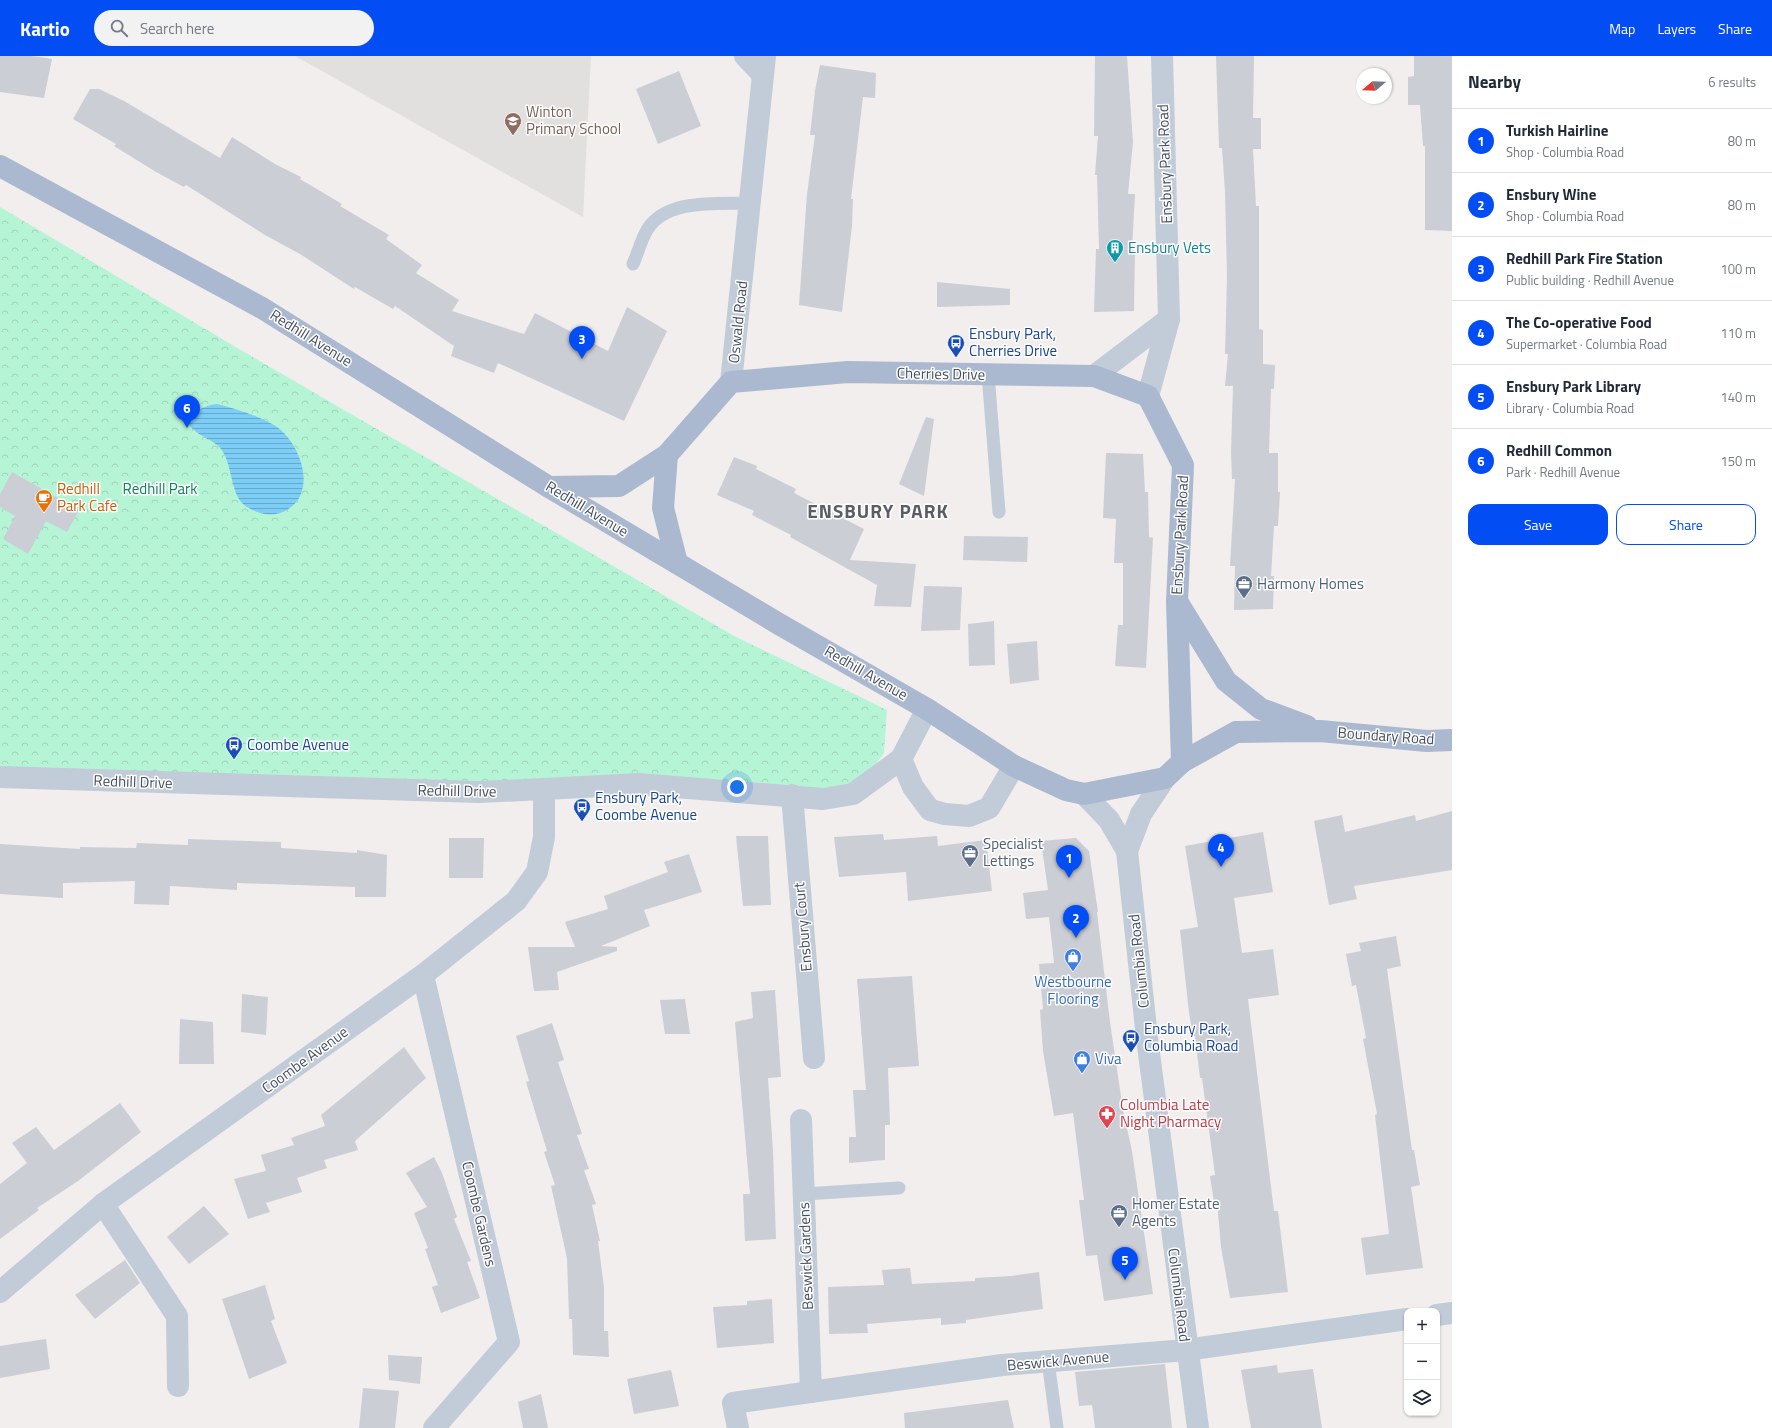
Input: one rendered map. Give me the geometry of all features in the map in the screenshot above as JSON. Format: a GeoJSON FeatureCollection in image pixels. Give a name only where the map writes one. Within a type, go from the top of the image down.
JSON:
{"type":"FeatureCollection","features":[{"type":"Feature","properties":{"kind":"main road","name":"Redhill Avenue"},"geometry":{"type":"LineString","coordinates":[[0,166],[262,308],[549,487],[779,624],[928,709],[1014,766],[1066,790],[1084,794],[1165,778]]}},
{"type":"Feature","properties":{"kind":"main road","name":"Cherries Drive"},"geometry":{"type":"LineString","coordinates":[[731,382],[848,372],[1094,376],[1148,396]]}},
{"type":"Feature","properties":{"kind":"main road","name":"Oswald Road"},"geometry":{"type":"LineString","coordinates":[[549,487],[619,486],[667,456],[731,382]]}},
{"type":"Feature","properties":{"kind":"main road","name":"Ensbury Park Road"},"geometry":{"type":"LineString","coordinates":[[1148,396],[1184,465],[1177,602],[1182,762]]}},
{"type":"Feature","properties":{"kind":"main road"},"geometry":{"type":"LineString","coordinates":[[667,456],[663,508],[678,563]]}},
{"type":"Feature","properties":{"kind":"main road","name":"Boundary Road"},"geometry":{"type":"LineString","coordinates":[[1177,602],[1226,681],[1261,709],[1320,731]]}},
{"type":"Feature","properties":{"kind":"main road","name":"Boundary Road"},"geometry":{"type":"LineString","coordinates":[[1182,762],[1236,732],[1320,731],[1427,741],[1452,740]]}},
{"type":"Feature","properties":{"kind":"main road"},"geometry":{"type":"LineString","coordinates":[[1165,778],[1182,762]]}},
{"type":"Feature","properties":{"kind":"street"},"geometry":{"type":"LineString","coordinates":[[745,56],[764,65]]}},
{"type":"Feature","properties":{"kind":"street","name":"Ensbury Park Road"},"geometry":{"type":"LineString","coordinates":[[1148,396],[1169,319],[1162,56]]}},
{"type":"Feature","properties":{"kind":"street","name":"Oswald Road"},"geometry":{"type":"LineString","coordinates":[[731,382],[764,65]]}},
{"type":"Feature","properties":{"kind":"street"},"geometry":{"type":"LineString","coordinates":[[1094,376],[1169,319]]}},
{"type":"Feature","properties":{"kind":"street","name":"Redhill Drive"},"geometry":{"type":"LineString","coordinates":[[0,778],[479,792],[639,784],[792,795],[823,799],[854,794],[900,759],[928,709]]}},
{"type":"Feature","properties":{"kind":"street"},"geometry":{"type":"LineString","coordinates":[[900,759],[914,787],[930,810],[945,814],[969,816],[989,808],[1014,766]]}},
{"type":"Feature","properties":{"kind":"street","name":"Columbia Road"},"geometry":{"type":"LineString","coordinates":[[1127,851],[1141,814],[1165,778]]}},
{"type":"Feature","properties":{"kind":"street","name":"Coombe Avenue"},"geometry":{"type":"LineString","coordinates":[[0,1292],[103,1204],[423,975],[516,901],[536,872],[544,837],[544,789]]}},
{"type":"Feature","properties":{"kind":"street","name":"Columbia Road"},"geometry":{"type":"LineString","coordinates":[[1084,794],[1109,820],[1127,851],[1148,1046],[1186,1350],[1198,1428]]}},
{"type":"Feature","properties":{"kind":"street","name":"Ensbury Court"},"geometry":{"type":"LineString","coordinates":[[792,795],[814,1058]]}},
{"type":"Feature","properties":{"kind":"street","name":"Coombe Gardens"},"geometry":{"type":"LineString","coordinates":[[423,975],[509,1342],[434,1428]]}},
{"type":"Feature","properties":{"kind":"street","name":"Beswick Gardens"},"geometry":{"type":"LineString","coordinates":[[801,1120],[811,1392]]}},
{"type":"Feature","properties":{"kind":"street"},"geometry":{"type":"LineString","coordinates":[[103,1204],[177,1316],[178,1386]]}},
{"type":"Feature","properties":{"kind":"street"},"geometry":{"type":"LineString","coordinates":[[1440,1315],[1452,1313]]}},
{"type":"Feature","properties":{"kind":"street","name":"Beswick Avenue"},"geometry":{"type":"LineString","coordinates":[[738,1428],[733,1403],[1002,1365],[1186,1350],[1404,1319]]}},
{"type":"Feature","properties":{"kind":"lane"},"geometry":{"type":"LineString","coordinates":[[633,264],[648,229],[666,212],[696,204],[750,203]]}},
{"type":"Feature","properties":{"kind":"lane"},"geometry":{"type":"LineString","coordinates":[[988,374],[999,512]]}},
{"type":"Feature","properties":{"kind":"lane"},"geometry":{"type":"LineString","coordinates":[[804,1194],[898,1188]]}},
{"type":"Feature","properties":{"kind":"lane"},"geometry":{"type":"LineString","coordinates":[[1048,1361],[1057,1428]]}},
{"type":"Feature","properties":{"kind":"shaded area","name":"Winton Primary School"},"geometry":{"type":"Polygon","coordinates":[[[295,56],[591,56],[583,217],[295,56]]]}},
{"type":"Feature","properties":{"kind":"green space","name":"Redhill Park"},"geometry":{"type":"Polygon","coordinates":[[[0,207],[239,349],[734,636],[887,710],[884,753],[853,794],[0,777],[0,207]]]}},
{"type":"Feature","properties":{"kind":"water"},"geometry":{"type":"Polygon","coordinates":[[[217,404],[267,421],[284,433],[292,443],[302,468],[304,482],[301,494],[294,504],[283,512],[277,514],[260,513],[245,506],[237,496],[225,455],[221,449],[192,428],[188,423],[193,415],[200,409],[217,404]]]}},
{"type":"Feature","properties":{"kind":"building"},"geometry":{"type":"Polygon","coordinates":[[[0,56],[32,56],[52,59],[44,98],[0,92],[0,56]]]}},
{"type":"Feature","properties":{"kind":"building"},"geometry":{"type":"Polygon","coordinates":[[[1095,56],[1127,56],[1133,142],[1128,194],[1135,194],[1132,250],[1135,250],[1134,311],[1094,312],[1096,249],[1099,249],[1097,175],[1095,175],[1098,136],[1094,136],[1095,56]]]}},
{"type":"Feature","properties":{"kind":"building"},"geometry":{"type":"Polygon","coordinates":[[[1216,56],[1254,56],[1253,118],[1261,118],[1261,149],[1253,149],[1256,206],[1259,206],[1259,329],[1263,330],[1263,364],[1275,365],[1274,389],[1271,389],[1269,453],[1278,453],[1278,492],[1280,492],[1278,526],[1274,526],[1271,576],[1274,576],[1273,609],[1234,610],[1235,566],[1230,566],[1235,479],[1232,479],[1231,452],[1233,386],[1225,386],[1228,354],[1225,354],[1227,276],[1225,192],[1222,148],[1219,148],[1216,56]]]}},
{"type":"Feature","properties":{"kind":"building"},"geometry":{"type":"Polygon","coordinates":[[[1414,56],[1452,56],[1452,231],[1425,230],[1425,146],[1423,146],[1420,105],[1408,105],[1408,77],[1414,76],[1414,56]]]}},
{"type":"Feature","properties":{"kind":"building"},"geometry":{"type":"Polygon","coordinates":[[[820,65],[876,73],[875,98],[863,97],[851,199],[853,199],[852,226],[842,312],[799,305],[807,194],[815,135],[810,135],[815,91],[820,65]]]}},
{"type":"Feature","properties":{"kind":"building"},"geometry":{"type":"Polygon","coordinates":[[[679,71],[701,126],[658,144],[636,89],[679,71]]]}},
{"type":"Feature","properties":{"kind":"building"},"geometry":{"type":"Polygon","coordinates":[[[90,89],[99,89],[124,101],[220,158],[232,137],[275,164],[301,177],[300,179],[342,204],[340,206],[389,235],[386,239],[422,265],[416,273],[459,300],[452,311],[524,334],[535,313],[608,351],[627,307],[667,331],[624,421],[498,363],[494,373],[451,356],[454,346],[395,306],[393,309],[355,287],[354,289],[300,254],[265,235],[186,185],[184,187],[156,172],[114,146],[116,144],[73,119],[90,89]]]}},
{"type":"Feature","properties":{"kind":"building"},"geometry":{"type":"Polygon","coordinates":[[[937,282],[1010,289],[1010,305],[937,307],[937,282]]]}},
{"type":"Feature","properties":{"kind":"building"},"geometry":{"type":"Polygon","coordinates":[[[926,417],[934,419],[924,496],[899,484],[926,417]]]}},
{"type":"Feature","properties":{"kind":"building"},"geometry":{"type":"Polygon","coordinates":[[[1106,453],[1143,454],[1145,492],[1148,492],[1149,537],[1153,538],[1146,668],[1115,666],[1118,625],[1123,625],[1123,563],[1114,563],[1116,519],[1103,518],[1106,453]]]}},
{"type":"Feature","properties":{"kind":"building"},"geometry":{"type":"Polygon","coordinates":[[[734,457],[757,466],[756,469],[796,489],[794,493],[864,529],[850,560],[916,564],[911,607],[874,606],[877,585],[790,537],[791,535],[752,515],[754,511],[717,495],[734,457]]]}},
{"type":"Feature","properties":{"kind":"building","name":"Redhill Park Cafe"},"geometry":{"type":"Polygon","coordinates":[[[12,472],[79,510],[67,532],[46,521],[28,554],[3,539],[15,516],[0,507],[0,494],[12,472]]]}},
{"type":"Feature","properties":{"kind":"building"},"geometry":{"type":"Polygon","coordinates":[[[964,536],[1028,537],[1027,562],[963,560],[964,536]]]}},
{"type":"Feature","properties":{"kind":"building"},"geometry":{"type":"Polygon","coordinates":[[[924,586],[962,587],[960,630],[921,631],[924,586]]]}},
{"type":"Feature","properties":{"kind":"building"},"geometry":{"type":"Polygon","coordinates":[[[994,621],[995,665],[969,666],[968,624],[994,621]]]}},
{"type":"Feature","properties":{"kind":"building"},"geometry":{"type":"Polygon","coordinates":[[[1037,641],[1039,680],[1010,684],[1007,644],[1037,641]]]}},
{"type":"Feature","properties":{"kind":"building"},"geometry":{"type":"Polygon","coordinates":[[[1452,811],[1452,870],[1354,886],[1357,899],[1329,905],[1314,821],[1342,815],[1345,832],[1415,815],[1416,821],[1452,811]]]}},
{"type":"Feature","properties":{"kind":"building"},"geometry":{"type":"Polygon","coordinates":[[[1263,832],[1273,892],[1234,898],[1242,953],[1273,949],[1279,995],[1248,999],[1274,1211],[1278,1211],[1288,1292],[1230,1298],[1221,1247],[1217,1201],[1214,1202],[1210,1176],[1215,1175],[1202,1078],[1200,1078],[1195,1036],[1193,1036],[1189,1013],[1180,930],[1198,927],[1185,846],[1263,832]]]}},
{"type":"Feature","properties":{"kind":"building"},"geometry":{"type":"Polygon","coordinates":[[[883,834],[884,840],[937,836],[938,846],[986,840],[992,891],[908,901],[906,872],[839,877],[834,837],[883,834]]]}},
{"type":"Feature","properties":{"kind":"building"},"geometry":{"type":"Polygon","coordinates":[[[736,836],[768,836],[771,905],[743,906],[736,836]]]}},
{"type":"Feature","properties":{"kind":"building"},"geometry":{"type":"Polygon","coordinates":[[[449,838],[484,838],[483,878],[449,878],[449,838]]]}},
{"type":"Feature","properties":{"kind":"building"},"geometry":{"type":"Polygon","coordinates":[[[1076,838],[1089,851],[1098,912],[1110,1022],[1123,1110],[1132,1151],[1153,1294],[1104,1301],[1097,1255],[1086,1256],[1079,1200],[1084,1200],[1073,1113],[1054,1116],[1043,1051],[1040,1010],[1043,1009],[1039,964],[1054,963],[1049,917],[1026,919],[1023,893],[1048,890],[1041,841],[1076,838]]]}},
{"type":"Feature","properties":{"kind":"building"},"geometry":{"type":"Polygon","coordinates":[[[188,839],[281,842],[281,848],[357,853],[357,850],[387,855],[386,897],[355,897],[355,887],[237,883],[237,890],[170,886],[169,905],[134,904],[135,881],[63,883],[63,898],[0,894],[0,844],[80,849],[80,847],[136,848],[137,843],[188,845],[188,839]]]}},
{"type":"Feature","properties":{"kind":"building"},"geometry":{"type":"Polygon","coordinates":[[[689,854],[702,892],[644,910],[650,926],[601,946],[617,947],[617,951],[557,972],[559,990],[534,991],[528,947],[575,947],[565,922],[608,909],[604,896],[668,872],[664,862],[689,854]]]}},
{"type":"Feature","properties":{"kind":"building"},"geometry":{"type":"Polygon","coordinates":[[[1396,936],[1401,966],[1387,969],[1412,1150],[1414,1150],[1420,1185],[1411,1187],[1423,1268],[1366,1275],[1361,1238],[1389,1234],[1375,1115],[1377,1114],[1363,1039],[1366,1038],[1356,985],[1352,986],[1346,954],[1361,951],[1359,943],[1396,936]]]}},
{"type":"Feature","properties":{"kind":"building"},"geometry":{"type":"Polygon","coordinates":[[[912,976],[919,1066],[888,1068],[890,1125],[885,1125],[885,1160],[849,1163],[849,1137],[856,1137],[853,1090],[866,1090],[857,979],[912,976]]]}},
{"type":"Feature","properties":{"kind":"building"},"geometry":{"type":"Polygon","coordinates":[[[775,990],[781,1077],[768,1078],[773,1151],[776,1239],[745,1241],[743,1194],[750,1194],[735,1022],[753,1018],[751,992],[775,990]]]}},
{"type":"Feature","properties":{"kind":"building"},"geometry":{"type":"Polygon","coordinates":[[[242,994],[268,997],[266,1035],[241,1032],[242,994]]]}},
{"type":"Feature","properties":{"kind":"building"},"geometry":{"type":"Polygon","coordinates":[[[685,999],[690,1034],[665,1034],[660,1000],[685,999]]]}},
{"type":"Feature","properties":{"kind":"building"},"geometry":{"type":"Polygon","coordinates":[[[180,1019],[213,1022],[214,1064],[179,1064],[180,1019]]]}},
{"type":"Feature","properties":{"kind":"building"},"geometry":{"type":"Polygon","coordinates":[[[552,1023],[564,1060],[558,1062],[582,1134],[577,1135],[589,1169],[584,1170],[596,1204],[592,1205],[600,1241],[598,1241],[604,1287],[604,1331],[608,1331],[609,1357],[573,1355],[572,1319],[569,1319],[567,1258],[551,1186],[555,1185],[544,1152],[547,1151],[526,1082],[529,1081],[516,1036],[552,1023]]]}},
{"type":"Feature","properties":{"kind":"building"},"geometry":{"type":"Polygon","coordinates":[[[404,1047],[426,1078],[355,1141],[358,1150],[324,1160],[327,1168],[297,1178],[302,1192],[266,1203],[270,1212],[248,1219],[234,1179],[266,1171],[261,1155],[294,1145],[291,1138],[325,1126],[321,1115],[404,1047]]]}},
{"type":"Feature","properties":{"kind":"building"},"geometry":{"type":"Polygon","coordinates":[[[120,1103],[141,1132],[78,1181],[37,1208],[39,1210],[0,1239],[0,1184],[27,1163],[12,1143],[36,1127],[54,1150],[120,1103]]]}},
{"type":"Feature","properties":{"kind":"building"},"geometry":{"type":"Polygon","coordinates":[[[434,1157],[442,1173],[457,1217],[454,1219],[471,1261],[467,1262],[480,1298],[441,1313],[432,1287],[438,1285],[425,1249],[428,1248],[414,1213],[427,1207],[406,1173],[434,1157]]]}},
{"type":"Feature","properties":{"kind":"building"},"geometry":{"type":"Polygon","coordinates":[[[204,1206],[229,1234],[189,1264],[167,1237],[204,1206]]]}},
{"type":"Feature","properties":{"kind":"building"},"geometry":{"type":"Polygon","coordinates":[[[125,1260],[140,1283],[95,1319],[75,1295],[125,1260]]]}},
{"type":"Feature","properties":{"kind":"building"},"geometry":{"type":"Polygon","coordinates":[[[910,1268],[912,1284],[975,1281],[975,1278],[1011,1276],[1039,1272],[1043,1309],[966,1320],[966,1323],[941,1325],[941,1318],[867,1324],[868,1333],[829,1334],[828,1287],[884,1285],[882,1270],[910,1268]]]}},
{"type":"Feature","properties":{"kind":"building"},"geometry":{"type":"Polygon","coordinates":[[[265,1285],[275,1319],[271,1321],[287,1363],[249,1379],[222,1299],[265,1285]]]}},
{"type":"Feature","properties":{"kind":"building"},"geometry":{"type":"Polygon","coordinates":[[[772,1299],[774,1343],[717,1348],[713,1307],[747,1305],[747,1301],[772,1299]]]}},
{"type":"Feature","properties":{"kind":"building"},"geometry":{"type":"Polygon","coordinates":[[[46,1339],[50,1369],[0,1378],[0,1346],[46,1339]]]}},
{"type":"Feature","properties":{"kind":"building"},"geometry":{"type":"Polygon","coordinates":[[[388,1355],[422,1357],[420,1384],[389,1380],[388,1355]]]}},
{"type":"Feature","properties":{"kind":"building"},"geometry":{"type":"Polygon","coordinates":[[[1165,1364],[1172,1428],[1095,1428],[1092,1405],[1079,1406],[1075,1372],[1165,1364]]]}},
{"type":"Feature","properties":{"kind":"building"},"geometry":{"type":"Polygon","coordinates":[[[1277,1365],[1278,1373],[1313,1369],[1322,1428],[1251,1428],[1241,1370],[1277,1365]]]}},
{"type":"Feature","properties":{"kind":"building"},"geometry":{"type":"Polygon","coordinates":[[[671,1370],[679,1406],[634,1414],[627,1379],[671,1370]]]}},
{"type":"Feature","properties":{"kind":"building"},"geometry":{"type":"Polygon","coordinates":[[[363,1388],[399,1391],[395,1428],[359,1428],[363,1388]]]}},
{"type":"Feature","properties":{"kind":"building"},"geometry":{"type":"Polygon","coordinates":[[[541,1394],[548,1428],[523,1428],[518,1402],[541,1394]]]}},
{"type":"Feature","properties":{"kind":"building"},"geometry":{"type":"Polygon","coordinates":[[[1008,1400],[1014,1428],[905,1428],[904,1413],[1008,1400]]]}},
{"type":"Feature","properties":{"kind":"place","name":"Winton Primary School"},"geometry":{"type":"Point","coordinates":[513,136]}},
{"type":"Feature","properties":{"kind":"place","name":"Ensbury Vets"},"geometry":{"type":"Point","coordinates":[1115,263]}},
{"type":"Feature","properties":{"kind":"place","name":"Ensbury Park, Cherries Drive"},"geometry":{"type":"Point","coordinates":[956,358]}},
{"type":"Feature","properties":{"kind":"place","name":"Redhill Park Fire Station"},"geometry":{"type":"Point","coordinates":[582,359]}},
{"type":"Feature","properties":{"kind":"place","name":"Redhill Common"},"geometry":{"type":"Point","coordinates":[187,428]}},
{"type":"Feature","properties":{"kind":"place","name":"Redhill Park Cafe"},"geometry":{"type":"Point","coordinates":[44,513]}},
{"type":"Feature","properties":{"kind":"place","name":"Harmony Homes"},"geometry":{"type":"Point","coordinates":[1244,599]}},
{"type":"Feature","properties":{"kind":"place","name":"Coombe Avenue"},"geometry":{"type":"Point","coordinates":[234,760]}},
{"type":"Feature","properties":{"kind":"place","name":"Ensbury Park, Coombe Avenue"},"geometry":{"type":"Point","coordinates":[582,822]}},
{"type":"Feature","properties":{"kind":"place","name":"The Co-operative Food"},"geometry":{"type":"Point","coordinates":[1221,867]}},
{"type":"Feature","properties":{"kind":"place","name":"Specialist Lettings"},"geometry":{"type":"Point","coordinates":[970,868]}},
{"type":"Feature","properties":{"kind":"place","name":"Turkish Hairline"},"geometry":{"type":"Point","coordinates":[1069,878]}},
{"type":"Feature","properties":{"kind":"place","name":"Ensbury Wine"},"geometry":{"type":"Point","coordinates":[1076,938]}},
{"type":"Feature","properties":{"kind":"place","name":"Westbourne Flooring"},"geometry":{"type":"Point","coordinates":[1073,972]}},
{"type":"Feature","properties":{"kind":"place","name":"Ensbury Park, Columbia Road"},"geometry":{"type":"Point","coordinates":[1131,1053]}},
{"type":"Feature","properties":{"kind":"place","name":"Viva"},"geometry":{"type":"Point","coordinates":[1082,1074]}},
{"type":"Feature","properties":{"kind":"place","name":"Columbia Late Night Pharmacy"},"geometry":{"type":"Point","coordinates":[1107,1129]}},
{"type":"Feature","properties":{"kind":"place","name":"Homer Estate Agents"},"geometry":{"type":"Point","coordinates":[1119,1228]}},
{"type":"Feature","properties":{"kind":"place","name":"Ensbury Park Library"},"geometry":{"type":"Point","coordinates":[1125,1280]}},
{"type":"Feature","properties":{"kind":"district","name":"ENSBURY PARK"},"geometry":{"type":"Point","coordinates":[878,511]}}]}
